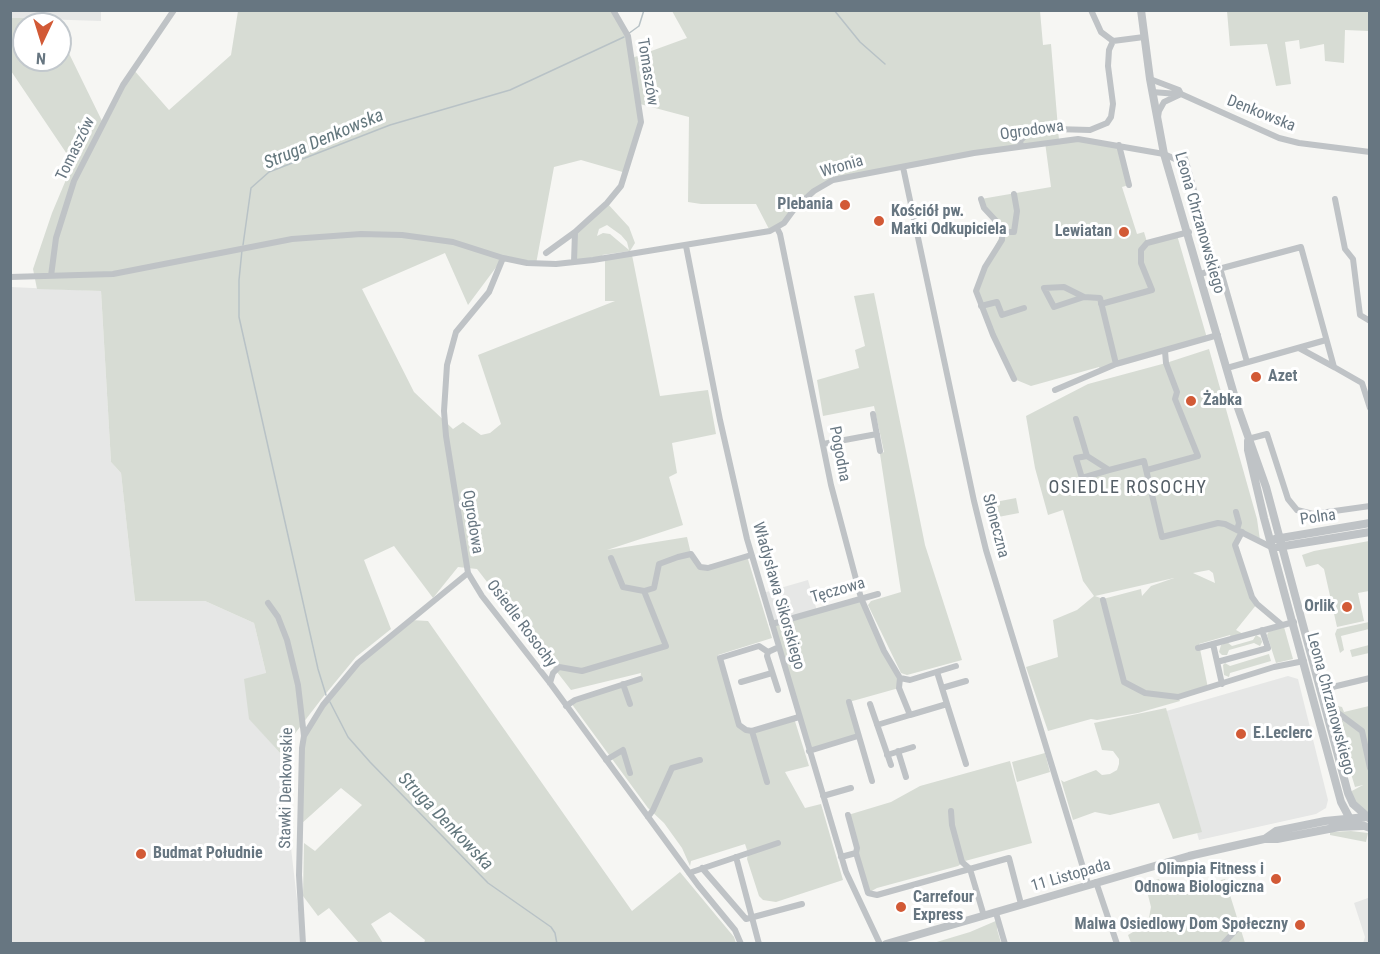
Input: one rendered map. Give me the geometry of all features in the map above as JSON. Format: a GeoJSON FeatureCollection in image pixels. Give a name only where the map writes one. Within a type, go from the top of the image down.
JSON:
{"type":"FeatureCollection","features":[{"type":"Feature","properties":{"kind":"street","name":"Tomaszów"},"geometry":{"type":"LineString","coordinates":[[51,276],[56,238],[74,181],[123,85],[174,10]]}},
{"type":"Feature","properties":{"kind":"street","name":"Tomaszów"},"geometry":{"type":"LineString","coordinates":[[546,253],[607,203],[621,186],[641,122],[628,36],[613,10]]}},
{"type":"Feature","properties":{"kind":"street"},"geometry":{"type":"LineString","coordinates":[[1091,10],[1101,32],[1113,41],[1144,37]]}},
{"type":"Feature","properties":{"kind":"street","name":"Leona Chrzanowskiego"},"geometry":{"type":"LineString","coordinates":[[1141,10],[1152,92],[1164,154],[1189,232],[1248,439],[1254,449],[1280,538],[1341,802],[1348,817]]}},
{"type":"Feature","properties":{"kind":"street"},"geometry":{"type":"LineString","coordinates":[[1021,146],[1020,141],[1026,135],[1055,129],[1090,130],[1107,123],[1111,117],[1113,104],[1108,66],[1109,50],[1113,41]]}},
{"type":"Feature","properties":{"kind":"street","name":"Denkowska"},"geometry":{"type":"LineString","coordinates":[[1150,79],[1179,90],[1181,94]]}},
{"type":"Feature","properties":{"kind":"street","name":"Denkowska"},"geometry":{"type":"LineString","coordinates":[[1152,92],[1181,94],[1279,138],[1299,143],[1370,152]]}},
{"type":"Feature","properties":{"kind":"street"},"geometry":{"type":"LineString","coordinates":[[1158,121],[1159,111],[1164,102],[1181,94]]}},
{"type":"Feature","properties":{"kind":"street","name":"Ogrodowa"},"geometry":{"type":"LineString","coordinates":[[903,167],[1021,146],[1078,139],[1164,154],[1175,159],[1185,158],[1215,265],[1220,268]]}},
{"type":"Feature","properties":{"kind":"street"},"geometry":{"type":"LineString","coordinates":[[1119,145],[1129,185]]}},
{"type":"Feature","properties":{"kind":"street","name":"Wronia"},"geometry":{"type":"LineString","coordinates":[[686,246],[770,231],[777,228],[808,195],[829,182],[903,167]]}},
{"type":"Feature","properties":{"kind":"street","name":"Słoneczna"},"geometry":{"type":"LineString","coordinates":[[903,167],[974,501],[989,560],[1092,883],[1117,944]]}},
{"type":"Feature","properties":{"kind":"street"},"geometry":{"type":"LineString","coordinates":[[1002,232],[1014,232],[1017,211],[1014,194]]}},
{"type":"Feature","properties":{"kind":"street"},"geometry":{"type":"LineString","coordinates":[[981,199],[984,208],[1001,227],[1002,240],[985,267],[977,296],[1014,379]]}},
{"type":"Feature","properties":{"kind":"street"},"geometry":{"type":"LineString","coordinates":[[1335,199],[1345,249],[1353,259],[1360,315],[1370,321]]}},
{"type":"Feature","properties":{"kind":"street","name":"Pogodna"},"geometry":{"type":"LineString","coordinates":[[777,228],[837,509],[861,598],[881,644],[900,678]]}},
{"type":"Feature","properties":{"kind":"street"},"geometry":{"type":"LineString","coordinates":[[574,232],[574,262]]}},
{"type":"Feature","properties":{"kind":"street"},"geometry":{"type":"LineString","coordinates":[[1101,304],[1152,290],[1141,263],[1141,250],[1147,243],[1189,232]]}},
{"type":"Feature","properties":{"kind":"street"},"geometry":{"type":"LineString","coordinates":[[10,277],[112,274],[292,239],[333,236],[402,235],[453,242],[503,258],[536,264],[574,262],[686,246]]}},
{"type":"Feature","properties":{"kind":"street","name":"Władysława Sikorskiego"},"geometry":{"type":"LineString","coordinates":[[686,246],[720,420],[751,555],[841,857],[880,944]]}},
{"type":"Feature","properties":{"kind":"street"},"geometry":{"type":"LineString","coordinates":[[1200,274],[1301,247],[1334,367]]}},
{"type":"Feature","properties":{"kind":"street","name":"Ogrodowa"},"geometry":{"type":"LineString","coordinates":[[304,736],[323,705],[358,663],[468,573],[446,436],[444,411],[447,365],[456,332],[489,292],[503,258]]}},
{"type":"Feature","properties":{"kind":"street"},"geometry":{"type":"LineString","coordinates":[[1220,268],[1247,362]]}},
{"type":"Feature","properties":{"kind":"street"},"geometry":{"type":"LineString","coordinates":[[1084,297],[1064,287],[1044,288],[1054,307],[1084,297],[1100,298],[1116,364]]}},
{"type":"Feature","properties":{"kind":"street"},"geometry":{"type":"LineString","coordinates":[[981,306],[998,302],[1002,315],[1024,308]]}},
{"type":"Feature","properties":{"kind":"street"},"geometry":{"type":"LineString","coordinates":[[1055,390],[1116,364],[1218,335]]}},
{"type":"Feature","properties":{"kind":"street"},"geometry":{"type":"LineString","coordinates":[[1227,368],[1326,340]]}},
{"type":"Feature","properties":{"kind":"street"},"geometry":{"type":"LineString","coordinates":[[1299,348],[1362,383],[1370,408]]}},
{"type":"Feature","properties":{"kind":"street"},"geometry":{"type":"LineString","coordinates":[[1147,470],[1198,456],[1175,399],[1177,393],[1166,363],[1165,351]]}},
{"type":"Feature","properties":{"kind":"street"},"geometry":{"type":"LineString","coordinates":[[873,414],[880,451]]}},
{"type":"Feature","properties":{"kind":"street"},"geometry":{"type":"LineString","coordinates":[[1076,419],[1087,456],[1109,470]]}},
{"type":"Feature","properties":{"kind":"street"},"geometry":{"type":"LineString","coordinates":[[823,444],[877,434]]}},
{"type":"Feature","properties":{"kind":"street"},"geometry":{"type":"LineString","coordinates":[[1248,439],[1268,434],[1288,499],[1298,510],[1313,514],[1370,506]]}},
{"type":"Feature","properties":{"kind":"street","name":"Leona Chrzanowskiego"},"geometry":{"type":"LineString","coordinates":[[1248,439],[1248,450],[1272,544],[1298,621]]}},
{"type":"Feature","properties":{"kind":"street"},"geometry":{"type":"LineString","coordinates":[[1087,456],[1076,458],[1082,478],[1144,461],[1162,537],[1210,523],[1226,524],[1272,544]]}},
{"type":"Feature","properties":{"kind":"street"},"geometry":{"type":"LineString","coordinates":[[1236,513],[1240,531],[1235,545],[1252,597],[1282,625]]}},
{"type":"Feature","properties":{"kind":"street","name":"Polna"},"geometry":{"type":"LineString","coordinates":[[1272,544],[1280,538],[1370,524]]}},
{"type":"Feature","properties":{"kind":"street","name":"Polna"},"geometry":{"type":"LineString","coordinates":[[1272,544],[1282,547],[1370,532]]}},
{"type":"Feature","properties":{"kind":"street","name":"Polna"},"geometry":{"type":"LineString","coordinates":[[1287,564],[1296,545]]}},
{"type":"Feature","properties":{"kind":"street"},"geometry":{"type":"LineString","coordinates":[[611,558],[623,587],[644,591],[654,588],[659,564],[678,557],[691,554],[700,567],[708,568],[751,555]]}},
{"type":"Feature","properties":{"kind":"street","name":"Osiedle Rosochy"},"geometry":{"type":"LineString","coordinates":[[468,573],[482,596],[550,683]]}},
{"type":"Feature","properties":{"kind":"street","name":"Osiedle Rosochy"},"geometry":{"type":"LineString","coordinates":[[550,683],[553,673],[560,667],[582,671],[666,646],[644,591]]}},
{"type":"Feature","properties":{"kind":"street","name":"Tęczowa"},"geometry":{"type":"LineString","coordinates":[[772,624],[878,594]]}},
{"type":"Feature","properties":{"kind":"street"},"geometry":{"type":"LineString","coordinates":[[1103,600],[1125,682],[1145,693],[1178,697],[1274,667],[1308,660]]}},
{"type":"Feature","properties":{"kind":"street","name":"Stawki Denkowskie"},"geometry":{"type":"LineString","coordinates":[[268,603],[278,617],[287,640],[298,686],[304,736],[299,875],[303,944]]}},
{"type":"Feature","properties":{"kind":"street"},"geometry":{"type":"LineString","coordinates":[[1198,648],[1298,621]]}},
{"type":"Feature","properties":{"kind":"street"},"geometry":{"type":"LineString","coordinates":[[1217,662],[1268,648],[1263,630]]}},
{"type":"Feature","properties":{"kind":"street"},"geometry":{"type":"LineString","coordinates":[[1213,644],[1222,684]]}},
{"type":"Feature","properties":{"kind":"street"},"geometry":{"type":"LineString","coordinates":[[768,652],[759,646],[720,658],[739,725],[752,731],[799,717]]}},
{"type":"Feature","properties":{"kind":"street"},"geometry":{"type":"LineString","coordinates":[[768,652],[779,647]]}},
{"type":"Feature","properties":{"kind":"street"},"geometry":{"type":"LineString","coordinates":[[768,652],[767,656],[778,690]]}},
{"type":"Feature","properties":{"kind":"street","name":"Leona Chrzanowskiego"},"geometry":{"type":"LineString","coordinates":[[1308,660],[1320,690],[1353,804]]}},
{"type":"Feature","properties":{"kind":"street"},"geometry":{"type":"LineString","coordinates":[[910,716],[899,688],[900,678],[910,680],[956,666]]}},
{"type":"Feature","properties":{"kind":"street"},"geometry":{"type":"LineString","coordinates":[[937,672],[966,764]]}},
{"type":"Feature","properties":{"kind":"street"},"geometry":{"type":"LineString","coordinates":[[741,682],[772,673]]}},
{"type":"Feature","properties":{"kind":"street"},"geometry":{"type":"LineString","coordinates":[[1320,690],[1370,678]]}},
{"type":"Feature","properties":{"kind":"street"},"geometry":{"type":"LineString","coordinates":[[566,706],[575,700],[640,679]]}},
{"type":"Feature","properties":{"kind":"street"},"geometry":{"type":"LineString","coordinates":[[942,688],[966,681]]}},
{"type":"Feature","properties":{"kind":"street"},"geometry":{"type":"LineString","coordinates":[[550,683],[689,873],[735,930],[741,944]]}},
{"type":"Feature","properties":{"kind":"street"},"geometry":{"type":"LineString","coordinates":[[623,684],[630,704]]}},
{"type":"Feature","properties":{"kind":"street"},"geometry":{"type":"LineString","coordinates":[[849,702],[872,781]]}},
{"type":"Feature","properties":{"kind":"street"},"geometry":{"type":"LineString","coordinates":[[870,704],[891,765]]}},
{"type":"Feature","properties":{"kind":"street"},"geometry":{"type":"LineString","coordinates":[[877,725],[947,704]]}},
{"type":"Feature","properties":{"kind":"street"},"geometry":{"type":"LineString","coordinates":[[1325,708],[1329,707],[1334,710],[1362,731],[1370,768]]}},
{"type":"Feature","properties":{"kind":"street"},"geometry":{"type":"LineString","coordinates":[[752,731],[767,782]]}},
{"type":"Feature","properties":{"kind":"street"},"geometry":{"type":"LineString","coordinates":[[809,751],[858,736]]}},
{"type":"Feature","properties":{"kind":"street"},"geometry":{"type":"LineString","coordinates":[[887,755],[912,747]]}},
{"type":"Feature","properties":{"kind":"street"},"geometry":{"type":"LineString","coordinates":[[606,760],[623,750],[630,773]]}},
{"type":"Feature","properties":{"kind":"street"},"geometry":{"type":"LineString","coordinates":[[898,752],[906,777]]}},
{"type":"Feature","properties":{"kind":"street"},"geometry":{"type":"LineString","coordinates":[[648,817],[672,768],[700,760]]}},
{"type":"Feature","properties":{"kind":"street"},"geometry":{"type":"LineString","coordinates":[[823,796],[851,788]]}},
{"type":"Feature","properties":{"kind":"street","name":"Leona Chrzanowskiego"},"geometry":{"type":"LineString","coordinates":[[1325,821],[1338,810],[1341,802]]}},
{"type":"Feature","properties":{"kind":"street"},"geometry":{"type":"LineString","coordinates":[[1339,827],[1348,817],[1353,804],[1368,818]]}},
{"type":"Feature","properties":{"kind":"street"},"geometry":{"type":"LineString","coordinates":[[951,811],[952,825],[962,862],[970,869],[984,916]]}},
{"type":"Feature","properties":{"kind":"street"},"geometry":{"type":"LineString","coordinates":[[848,815],[868,893],[877,895],[1009,858],[1021,904]]}},
{"type":"Feature","properties":{"kind":"street"},"geometry":{"type":"LineString","coordinates":[[1348,817],[1366,827]]}},
{"type":"Feature","properties":{"kind":"street","name":"11 Listopada"},"geometry":{"type":"LineString","coordinates":[[1264,839],[1276,831],[1325,821],[1348,817],[1368,818]]}},
{"type":"Feature","properties":{"kind":"street","name":"11 Listopada"},"geometry":{"type":"LineString","coordinates":[[886,944],[1189,856],[1264,839],[1277,839],[1339,827],[1366,827]]}},
{"type":"Feature","properties":{"kind":"street"},"geometry":{"type":"LineString","coordinates":[[689,873],[778,843]]}},
{"type":"Feature","properties":{"kind":"street"},"geometry":{"type":"LineString","coordinates":[[841,857],[856,853]]}},
{"type":"Feature","properties":{"kind":"street"},"geometry":{"type":"LineString","coordinates":[[736,857],[759,944]]}},
{"type":"Feature","properties":{"kind":"street"},"geometry":{"type":"LineString","coordinates":[[702,868],[745,918],[753,918],[802,904]]}},
{"type":"Feature","properties":{"kind":"street"},"geometry":{"type":"LineString","coordinates":[[996,913],[1005,944]]}},
{"type":"Feature","properties":{"kind":"street"},"geometry":{"type":"LineString","coordinates":[[1223,944],[1245,920]]}},
{"type":"Feature","properties":{"kind":"shaded area"},"geometry":{"type":"Polygon","coordinates":[[[11,11],[101,11],[101,21],[72,20],[72,12],[12,12],[11,18],[11,11]]]}},
{"type":"Feature","properties":{"kind":"shaded area"},"geometry":{"type":"Polygon","coordinates":[[[238,11],[613,11],[625,28],[632,58],[687,38],[672,11],[1040,11],[1043,45],[1051,44],[1059,140],[1119,145],[1129,185],[1122,187],[1137,234],[1144,232],[1147,242],[1177,235],[1207,338],[1101,371],[1099,367],[1031,386],[1014,379],[977,296],[985,267],[1002,232],[981,199],[1051,187],[1045,142],[833,180],[814,191],[784,223],[770,231],[756,204],[688,202],[689,117],[640,104],[641,122],[626,173],[581,160],[554,167],[536,264],[503,258],[468,305],[445,253],[362,289],[414,392],[453,429],[463,422],[481,435],[490,433],[501,424],[478,355],[615,301],[605,301],[605,259],[574,262],[575,232],[607,203],[629,227],[635,243],[630,251],[602,255],[605,258],[632,255],[660,396],[708,390],[716,434],[672,443],[677,473],[669,477],[683,525],[607,550],[687,537],[691,554],[700,567],[747,556],[772,638],[718,655],[739,725],[746,730],[794,718],[809,766],[785,772],[805,808],[821,804],[843,880],[776,902],[763,900],[759,896],[747,859],[745,844],[691,861],[690,866],[682,848],[664,823],[648,808],[571,703],[640,679],[641,673],[571,690],[477,569],[458,567],[433,598],[394,546],[364,560],[391,629],[356,657],[280,753],[249,719],[244,679],[266,673],[254,623],[205,601],[135,601],[121,473],[111,462],[101,291],[37,289],[33,269],[52,213],[73,163],[11,71],[10,18],[12,18],[12,72],[72,72],[72,60],[103,123],[133,69],[169,110],[231,55],[238,11]],[[607,225],[599,229],[597,236],[603,233],[610,234],[629,250],[627,242],[607,225]]]}},
{"type":"Feature","properties":{"kind":"shaded area"},"geometry":{"type":"Polygon","coordinates":[[[1227,11],[1369,11],[1369,31],[1345,30],[1344,63],[1325,61],[1324,44],[1300,49],[1299,40],[1285,42],[1291,84],[1276,86],[1267,44],[1230,46],[1227,11]]]}},
{"type":"Feature","properties":{"kind":"shaded area"},"geometry":{"type":"Polygon","coordinates":[[[10,287],[101,291],[111,462],[121,473],[135,601],[205,601],[254,623],[266,673],[249,718],[280,753],[302,943],[11,943],[10,287]]]}},
{"type":"Feature","properties":{"kind":"shaded area"},"geometry":{"type":"Polygon","coordinates":[[[874,293],[925,545],[962,660],[907,675],[901,673],[868,605],[871,601],[901,592],[880,454],[884,452],[874,406],[823,416],[817,380],[859,368],[855,350],[865,346],[854,296],[874,293]]]}},
{"type":"Feature","properties":{"kind":"shaded area"},"geometry":{"type":"Polygon","coordinates":[[[1209,349],[1257,519],[1260,540],[1242,533],[1235,545],[1257,604],[1236,630],[1245,635],[1232,639],[1230,635],[1199,644],[1208,688],[1178,697],[1180,701],[1138,713],[1091,719],[1048,731],[1026,667],[1058,657],[1053,620],[1077,610],[1094,596],[1083,581],[1063,510],[1048,515],[1035,468],[1026,416],[1088,384],[1209,349]],[[1209,570],[1193,573],[1215,583],[1213,573],[1209,570]],[[1174,578],[1095,596],[1103,599],[1141,589],[1142,596],[1151,586],[1174,578]]]}},
{"type":"Feature","properties":{"kind":"shaded area"},"geometry":{"type":"Polygon","coordinates":[[[1016,498],[1019,513],[993,518],[990,503],[1016,498]]]}},
{"type":"Feature","properties":{"kind":"shaded area"},"geometry":{"type":"Polygon","coordinates":[[[1369,541],[1369,591],[1358,593],[1364,621],[1337,627],[1324,569],[1318,564],[1306,567],[1302,555],[1369,541]]]}},
{"type":"Feature","properties":{"kind":"shaded area"},"geometry":{"type":"Polygon","coordinates":[[[808,580],[817,611],[772,624],[763,593],[808,580]]]}},
{"type":"Feature","properties":{"kind":"shaded area"},"geometry":{"type":"Polygon","coordinates":[[[861,598],[896,673],[899,688],[849,702],[858,736],[809,751],[772,624],[861,598]]]}},
{"type":"Feature","properties":{"kind":"shaded area"},"geometry":{"type":"Polygon","coordinates":[[[411,620],[428,621],[632,911],[680,872],[734,937],[736,943],[424,943],[425,940],[390,912],[371,924],[383,943],[359,943],[329,908],[318,916],[303,896],[304,843],[315,851],[362,805],[341,788],[301,824],[304,736],[323,705],[358,663],[411,620]]]}},
{"type":"Feature","properties":{"kind":"shaded area"},"geometry":{"type":"Polygon","coordinates":[[[1369,622],[1369,629],[1341,636],[1344,650],[1340,653],[1335,634],[1337,629],[1369,622]]]}},
{"type":"Feature","properties":{"kind":"shaded area"},"geometry":{"type":"Polygon","coordinates":[[[1284,627],[1293,659],[1276,663],[1267,635],[1269,631],[1284,627]]]}},
{"type":"Feature","properties":{"kind":"shaded area"},"geometry":{"type":"Polygon","coordinates":[[[1256,635],[1261,638],[1260,646],[1254,643],[1229,650],[1227,655],[1219,652],[1221,645],[1227,642],[1232,646],[1253,640],[1256,635]]]}},
{"type":"Feature","properties":{"kind":"shaded area"},"geometry":{"type":"Polygon","coordinates":[[[1369,645],[1369,653],[1352,657],[1350,650],[1369,645]]]}},
{"type":"Feature","properties":{"kind":"shaded area"},"geometry":{"type":"Polygon","coordinates":[[[1269,654],[1271,661],[1230,673],[1229,677],[1224,675],[1223,665],[1225,663],[1230,666],[1269,654]]]}},
{"type":"Feature","properties":{"kind":"shaded area"},"geometry":{"type":"Polygon","coordinates":[[[1288,676],[1298,679],[1328,800],[1326,808],[1316,814],[1199,840],[1163,712],[1288,676]]]}},
{"type":"Feature","properties":{"kind":"shaded area"},"geometry":{"type":"Polygon","coordinates":[[[1338,706],[1342,707],[1344,712],[1369,706],[1369,819],[1348,793],[1363,785],[1355,787],[1334,717],[1334,710],[1340,713],[1338,706]]]}},
{"type":"Feature","properties":{"kind":"shaded area"},"geometry":{"type":"Polygon","coordinates":[[[1166,708],[1202,832],[1173,839],[1159,803],[1110,815],[1095,812],[1073,820],[1061,780],[1064,782],[1096,770],[1102,775],[1110,774],[1117,770],[1119,764],[1119,759],[1113,751],[1102,750],[1094,723],[1166,708]]]}},
{"type":"Feature","properties":{"kind":"shaded area"},"geometry":{"type":"Polygon","coordinates":[[[1045,753],[1050,772],[1017,782],[1012,762],[1045,753]]]}},
{"type":"Feature","properties":{"kind":"shaded area"},"geometry":{"type":"Polygon","coordinates":[[[1010,761],[1032,843],[965,861],[958,866],[877,888],[868,893],[848,815],[891,802],[920,786],[1010,761]]]}},
{"type":"Feature","properties":{"kind":"shaded area"},"geometry":{"type":"Polygon","coordinates":[[[1330,832],[1368,833],[1366,842],[1330,835],[1330,832]]]}},
{"type":"Feature","properties":{"kind":"shaded area"},"geometry":{"type":"Polygon","coordinates":[[[1159,879],[1164,894],[1225,879],[1245,943],[1131,943],[1128,935],[1148,923],[1151,907],[1145,883],[1159,879]]]}},
{"type":"Feature","properties":{"kind":"shaded area"},"geometry":{"type":"Polygon","coordinates":[[[1368,898],[1369,943],[1363,943],[1365,937],[1354,903],[1368,898]]]}},
{"type":"Feature","properties":{"kind":"shaded area"},"geometry":{"type":"Polygon","coordinates":[[[998,920],[997,929],[1001,943],[930,944],[970,932],[998,920]]]}},
{"type":"Feature","properties":{"kind":"waterway","name":"Struga Denkowska"},"geometry":{"type":"LineString","coordinates":[[628,34],[639,26],[644,10]]}},
{"type":"Feature","properties":{"kind":"waterway"},"geometry":{"type":"LineString","coordinates":[[834,10],[860,42],[885,64]]}},
{"type":"Feature","properties":{"kind":"waterway","name":"Struga Denkowska"},"geometry":{"type":"LineString","coordinates":[[243,245],[251,188],[269,172],[390,125],[510,90],[624,37]]}},
{"type":"Feature","properties":{"kind":"waterway","name":"Struga Denkowska"},"geometry":{"type":"LineString","coordinates":[[242,250],[239,317],[318,669],[326,695]]}},
{"type":"Feature","properties":{"kind":"waterway","name":"Struga Denkowska"},"geometry":{"type":"LineString","coordinates":[[330,702],[348,737],[370,762],[488,883],[551,927],[557,944]]}},
{"type":"Feature","properties":{"kind":"place","name":"Plebania"},"geometry":{"type":"Point","coordinates":[845,205]}},
{"type":"Feature","properties":{"kind":"place","name":"Kościół pw. Matki Odkupiciela"},"geometry":{"type":"Point","coordinates":[879,221]}},
{"type":"Feature","properties":{"kind":"place","name":"Lewiatan"},"geometry":{"type":"Point","coordinates":[1124,232]}},
{"type":"Feature","properties":{"kind":"place","name":"Azet"},"geometry":{"type":"Point","coordinates":[1256,377]}},
{"type":"Feature","properties":{"kind":"place","name":"Żabka"},"geometry":{"type":"Point","coordinates":[1191,401]}},
{"type":"Feature","properties":{"kind":"place","name":"Orlik"},"geometry":{"type":"Point","coordinates":[1347,607]}},
{"type":"Feature","properties":{"kind":"place","name":"E.Leclerc"},"geometry":{"type":"Point","coordinates":[1241,734]}},
{"type":"Feature","properties":{"kind":"place","name":"Budmat Południe"},"geometry":{"type":"Point","coordinates":[141,854]}},
{"type":"Feature","properties":{"kind":"place","name":"Olimpia Fitness i Odnowa Biologiczna"},"geometry":{"type":"Point","coordinates":[1276,879]}},
{"type":"Feature","properties":{"kind":"place","name":"Carrefour Express"},"geometry":{"type":"Point","coordinates":[901,907]}},
{"type":"Feature","properties":{"kind":"place","name":"Malwa Osiedlowy Dom Społeczny"},"geometry":{"type":"Point","coordinates":[1300,925]}},
{"type":"Feature","properties":{"kind":"district","name":"OSIEDLE ROSOCHY"},"geometry":{"type":"Point","coordinates":[1128,488]}}]}
